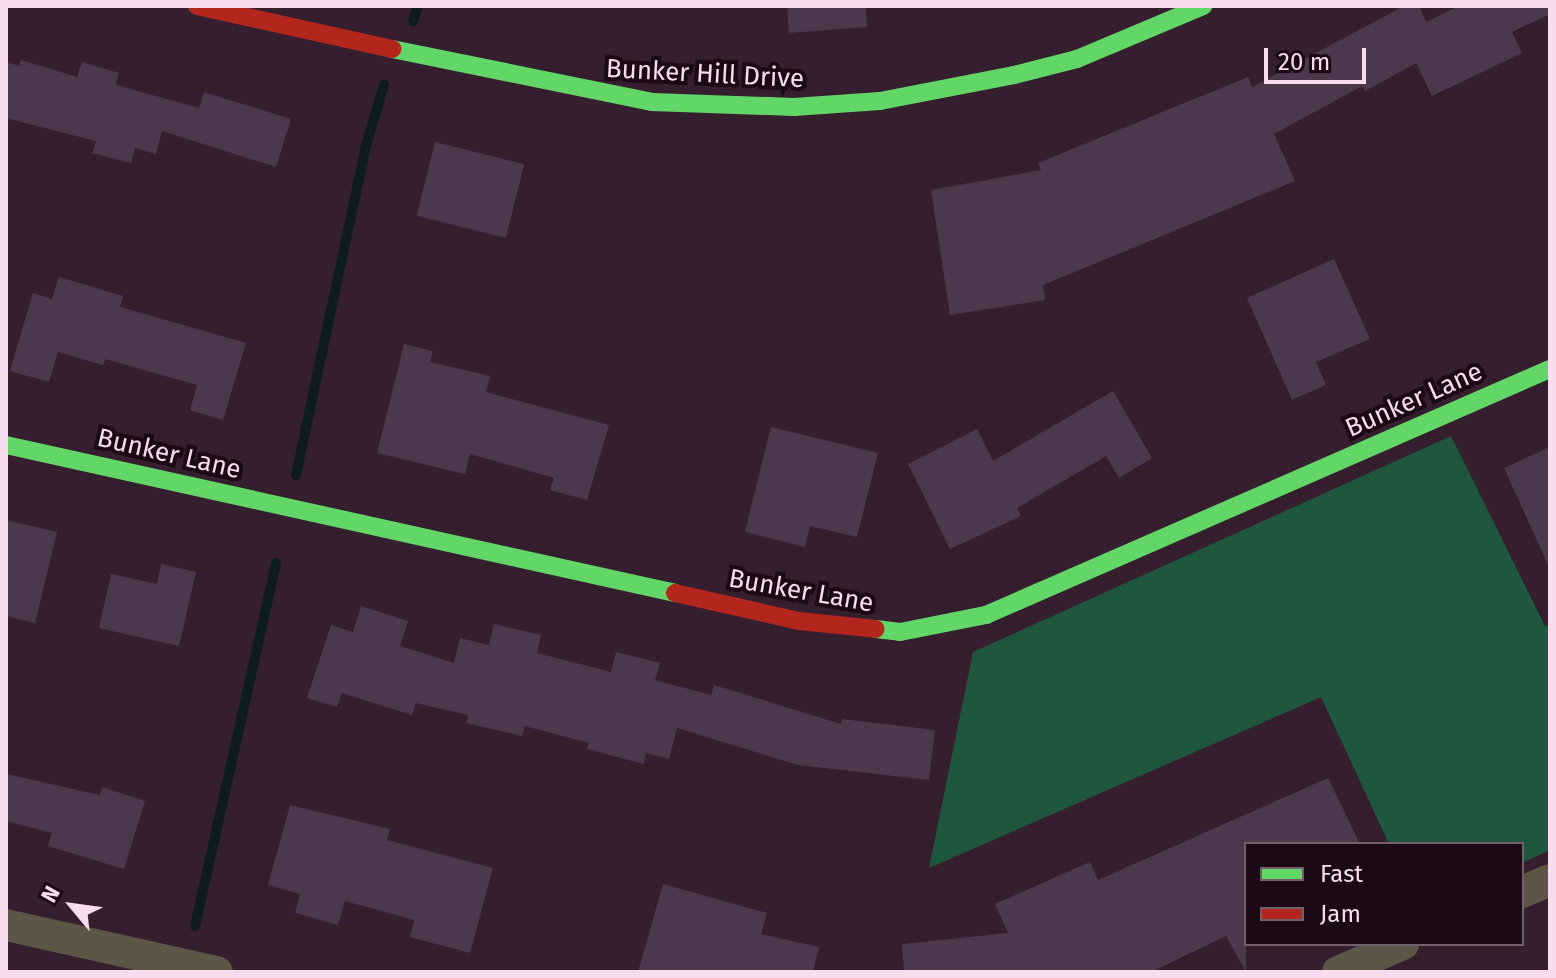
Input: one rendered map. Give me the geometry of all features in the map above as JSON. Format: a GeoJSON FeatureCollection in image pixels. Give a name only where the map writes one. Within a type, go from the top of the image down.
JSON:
{"type":"FeatureCollection","features":[{"type":"Feature","properties":{"kind":"street","name":"Bunker Hill Drive"},"geometry":{"type":"LineString","coordinates":[[197,6],[595,93],[652,102],[794,107],[880,101],[1014,75],[1077,59],[1203,6]]}},
{"type":"Feature","properties":{"kind":"street","name":"Bunker Lane"},"geometry":{"type":"LineString","coordinates":[[6,445],[799,621],[900,632],[986,615],[1550,369]]}},
{"type":"Feature","properties":{"kind":"street"},"geometry":{"type":"LineString","coordinates":[[1524,891],[1550,880]]}},
{"type":"Feature","properties":{"kind":"street"},"geometry":{"type":"LineString","coordinates":[[6,925],[217,972]]}},
{"type":"Feature","properties":{"kind":"street"},"geometry":{"type":"LineString","coordinates":[[1338,972],[1398,946]]}},
{"type":"Feature","properties":{"kind":"green space"},"geometry":{"type":"Polygon","coordinates":[[[1451,436],[1545,626],[1550,624],[1550,850],[1524,862],[1524,842],[1388,842],[1321,697],[929,868],[973,652],[1451,436]]]}},
{"type":"Feature","properties":{"kind":"building"},"geometry":{"type":"Polygon","coordinates":[[[787,6],[866,6],[867,27],[789,33],[787,6]]]}},
{"type":"Feature","properties":{"kind":"building"},"geometry":{"type":"Polygon","coordinates":[[[1404,6],[1419,6],[1426,22],[1459,6],[1550,6],[1550,14],[1512,32],[1522,53],[1432,96],[1416,63],[1365,91],[1362,86],[1274,134],[1295,181],[1043,285],[1045,300],[950,315],[931,190],[1041,170],[1038,163],[1248,77],[1252,87],[1404,6]]]}},
{"type":"Feature","properties":{"kind":"building"},"geometry":{"type":"Polygon","coordinates":[[[21,60],[77,77],[82,62],[119,73],[116,85],[199,108],[204,92],[291,119],[276,167],[162,131],[156,154],[135,148],[131,163],[92,153],[96,141],[6,118],[6,62],[19,66],[21,60]]]}},
{"type":"Feature","properties":{"kind":"building"},"geometry":{"type":"Polygon","coordinates":[[[435,142],[524,164],[506,238],[417,216],[435,142]]]}},
{"type":"Feature","properties":{"kind":"building"},"geometry":{"type":"Polygon","coordinates":[[[1334,259],[1370,339],[1316,362],[1326,385],[1292,400],[1247,298],[1334,259]]]}},
{"type":"Feature","properties":{"kind":"building"},"geometry":{"type":"Polygon","coordinates":[[[59,277],[123,296],[120,307],[246,343],[223,420],[190,410],[197,385],[105,359],[103,365],[58,352],[49,382],[10,371],[33,293],[52,299],[59,277]]]}},
{"type":"Feature","properties":{"kind":"building"},"geometry":{"type":"Polygon","coordinates":[[[404,344],[433,351],[430,362],[490,376],[486,392],[609,425],[587,500],[550,490],[554,478],[470,454],[465,474],[377,453],[404,344]]]}},
{"type":"Feature","properties":{"kind":"building"},"geometry":{"type":"Polygon","coordinates":[[[1113,391],[1152,458],[1119,478],[1106,456],[1017,508],[1021,516],[950,549],[908,464],[977,429],[993,461],[1113,391]]]}},
{"type":"Feature","properties":{"kind":"building"},"geometry":{"type":"Polygon","coordinates":[[[771,427],[878,453],[857,537],[810,526],[805,547],[745,532],[771,427]]]}},
{"type":"Feature","properties":{"kind":"building"},"geometry":{"type":"Polygon","coordinates":[[[1550,447],[1550,569],[1504,468],[1550,447]]]}},
{"type":"Feature","properties":{"kind":"building"},"geometry":{"type":"Polygon","coordinates":[[[6,520],[57,532],[35,623],[6,616],[6,520]]]}},
{"type":"Feature","properties":{"kind":"building"},"geometry":{"type":"Polygon","coordinates":[[[161,564],[196,572],[179,646],[99,628],[111,574],[157,584],[161,564]]]}},
{"type":"Feature","properties":{"kind":"building"},"geometry":{"type":"Polygon","coordinates":[[[361,606],[408,621],[400,646],[454,663],[460,638],[489,645],[494,624],[541,635],[537,653],[611,672],[616,652],[660,663],[655,680],[711,695],[714,685],[841,724],[842,719],[935,730],[929,780],[798,765],[677,728],[669,759],[646,753],[644,764],[587,749],[589,743],[525,726],[522,736],[466,723],[468,715],[416,703],[412,715],[342,693],[337,707],[307,698],[331,625],[353,632],[361,606]]]}},
{"type":"Feature","properties":{"kind":"building"},"geometry":{"type":"Polygon","coordinates":[[[6,774],[100,795],[102,787],[145,801],[124,869],[48,846],[52,833],[6,821],[6,774]]]}},
{"type":"Feature","properties":{"kind":"building"},"geometry":{"type":"Polygon","coordinates":[[[1328,778],[1359,842],[1244,842],[1246,972],[1226,936],[1151,972],[904,972],[902,944],[1008,933],[995,904],[1090,862],[1098,880],[1328,778]]]}},
{"type":"Feature","properties":{"kind":"building"},"geometry":{"type":"Polygon","coordinates":[[[290,805],[390,829],[387,840],[493,868],[470,953],[410,937],[414,920],[345,901],[338,925],[295,913],[300,894],[268,885],[290,805]]]}},
{"type":"Feature","properties":{"kind":"building"},"geometry":{"type":"Polygon","coordinates":[[[663,884],[767,913],[761,934],[819,947],[813,972],[638,972],[663,884]]]}},
{"type":"Feature","properties":{"kind":"waterway"},"geometry":{"type":"LineString","coordinates":[[413,21],[418,6]]}},
{"type":"Feature","properties":{"kind":"waterway"},"geometry":{"type":"LineString","coordinates":[[296,475],[365,149],[384,85]]}},
{"type":"Feature","properties":{"kind":"waterway"},"geometry":{"type":"LineString","coordinates":[[195,926],[276,563]]}},
{"type":"Feature","properties":{"kind":"traffic: fast"},"geometry":{"type":"LineString","coordinates":[[392,49],[652,102],[794,107],[880,101],[1014,75],[1077,59],[1203,6]]}},
{"type":"Feature","properties":{"kind":"traffic: fast"},"geometry":{"type":"LineString","coordinates":[[876,629],[900,632],[986,615],[1550,369]]}},
{"type":"Feature","properties":{"kind":"traffic: fast"},"geometry":{"type":"LineString","coordinates":[[6,445],[675,593]]}},
{"type":"Feature","properties":{"kind":"traffic: jam"},"geometry":{"type":"LineString","coordinates":[[197,6],[392,49]]}},
{"type":"Feature","properties":{"kind":"traffic: jam"},"geometry":{"type":"LineString","coordinates":[[675,593],[799,621],[876,629]]}}]}
